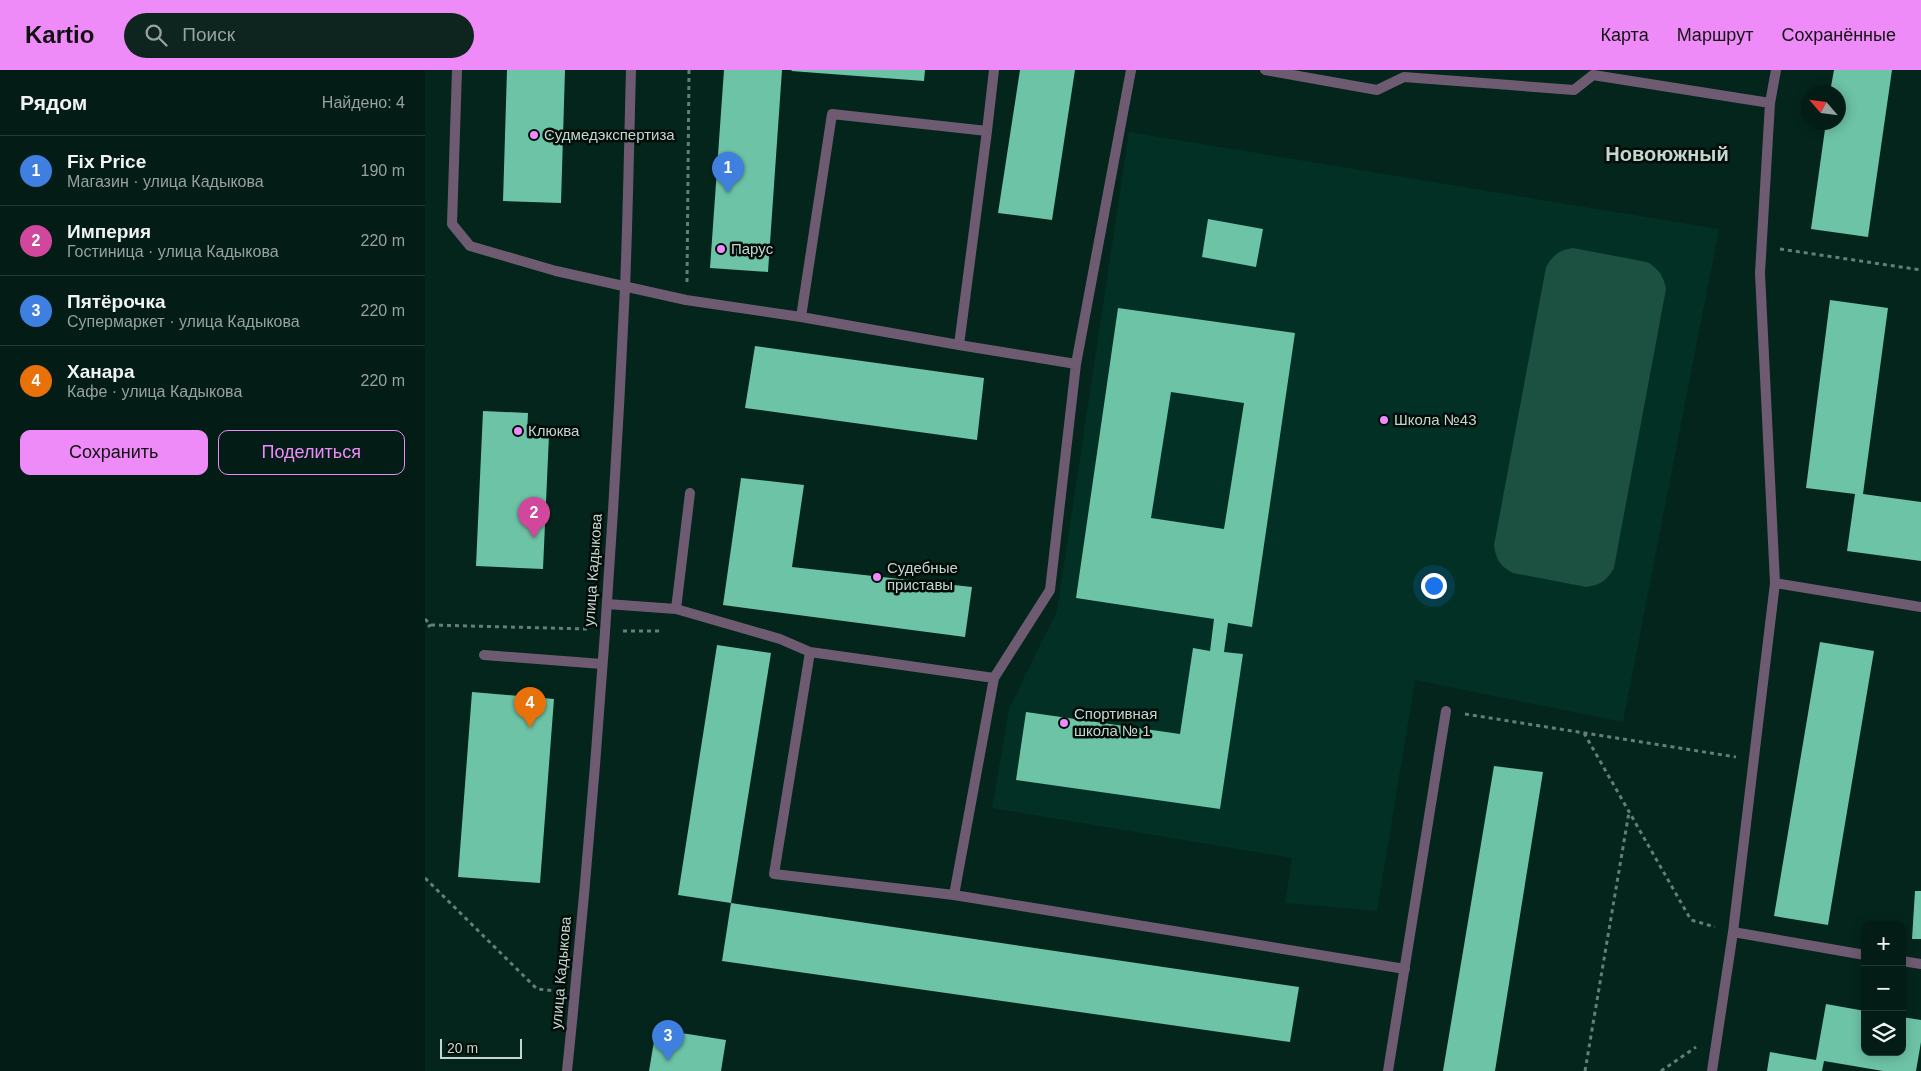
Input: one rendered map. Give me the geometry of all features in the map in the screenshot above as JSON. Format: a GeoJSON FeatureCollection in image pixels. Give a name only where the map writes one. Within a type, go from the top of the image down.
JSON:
{"type":"FeatureCollection","features":[{"type":"Feature","properties":{"kind":"street"},"geometry":{"type":"LineString","coordinates":[[457,70],[452,224],[470,246],[556,271],[686,300],[801,317],[1076,364]]}},
{"type":"Feature","properties":{"kind":"street","name":"улица Кадыкова"},"geometry":{"type":"LineString","coordinates":[[567,1071],[607,604],[625,285],[631,70]]}},
{"type":"Feature","properties":{"kind":"street"},"geometry":{"type":"LineString","coordinates":[[959,345],[994,70]]}},
{"type":"Feature","properties":{"kind":"street"},"geometry":{"type":"LineString","coordinates":[[953,895],[994,678],[1051,590],[1076,364],[1131,70]]}},
{"type":"Feature","properties":{"kind":"street"},"geometry":{"type":"LineString","coordinates":[[1265,70],[1377,90],[1404,77],[1574,90],[1593,75],[1770,103]]}},
{"type":"Feature","properties":{"kind":"street"},"geometry":{"type":"LineString","coordinates":[[1712,1071],[1733,932],[1775,583],[1760,273],[1770,103],[1776,70]]}},
{"type":"Feature","properties":{"kind":"street"},"geometry":{"type":"LineString","coordinates":[[801,317],[832,114],[987,131]]}},
{"type":"Feature","properties":{"kind":"street"},"geometry":{"type":"LineString","coordinates":[[676,609],[690,493]]}},
{"type":"Feature","properties":{"kind":"street"},"geometry":{"type":"LineString","coordinates":[[1775,583],[1921,607]]}},
{"type":"Feature","properties":{"kind":"street"},"geometry":{"type":"LineString","coordinates":[[607,604],[676,609],[780,639],[810,652],[994,678]]}},
{"type":"Feature","properties":{"kind":"street"},"geometry":{"type":"LineString","coordinates":[[810,652],[774,874],[953,895],[1405,970]]}},
{"type":"Feature","properties":{"kind":"street"},"geometry":{"type":"LineString","coordinates":[[484,655],[602,664]]}},
{"type":"Feature","properties":{"kind":"street"},"geometry":{"type":"LineString","coordinates":[[1388,1071],[1446,712]]}},
{"type":"Feature","properties":{"kind":"street"},"geometry":{"type":"LineString","coordinates":[[1733,932],[1861,954]]}},
{"type":"Feature","properties":{"kind":"street"},"geometry":{"type":"LineString","coordinates":[[1906,962],[1921,964]]}},
{"type":"Feature","properties":{"kind":"path"},"geometry":{"type":"LineString","coordinates":[[686,300],[689,70]]}},
{"type":"Feature","properties":{"kind":"path"},"geometry":{"type":"LineString","coordinates":[[1762,246],[1921,270]]}},
{"type":"Feature","properties":{"kind":"path"},"geometry":{"type":"LineString","coordinates":[[425,619],[431,624]]}},
{"type":"Feature","properties":{"kind":"path"},"geometry":{"type":"LineString","coordinates":[[425,628],[431,624],[586,629]]}},
{"type":"Feature","properties":{"kind":"path"},"geometry":{"type":"LineString","coordinates":[[1446,712],[1753,759]]}},
{"type":"Feature","properties":{"kind":"path"},"geometry":{"type":"LineString","coordinates":[[1583,732],[1691,920],[1733,932]]}},
{"type":"Feature","properties":{"kind":"path"},"geometry":{"type":"LineString","coordinates":[[1585,1071],[1629,812]]}},
{"type":"Feature","properties":{"kind":"path"},"geometry":{"type":"LineString","coordinates":[[425,878],[537,990],[575,992]]}},
{"type":"Feature","properties":{"kind":"path"},"geometry":{"type":"LineString","coordinates":[[1661,1071],[1718,1032]]}},
{"type":"Feature","properties":{"kind":"shaded area","name":"Школа №43"},"geometry":{"type":"Polygon","coordinates":[[[1129,132],[1719,229],[1623,722],[1415,680],[1377,911],[1285,903],[1292,858],[992,808],[1009,709],[1057,611],[1129,132]]]}},
{"type":"Feature","properties":{"kind":"shaded area"},"geometry":{"type":"Polygon","coordinates":[[[1573,248],[1647,262],[1660,273],[1666,289],[1614,568],[1603,581],[1586,587],[1513,573],[1499,562],[1494,545],[1546,267],[1557,254],[1573,248]]]}},
{"type":"Feature","properties":{"kind":"building","name":"Судмедэкспертиза"},"geometry":{"type":"Polygon","coordinates":[[[507,70],[565,70],[561,203],[503,201],[507,70]]]}},
{"type":"Feature","properties":{"kind":"building"},"geometry":{"type":"Polygon","coordinates":[[[724,70],[782,70],[768,272],[710,268],[724,70]]]}},
{"type":"Feature","properties":{"kind":"building"},"geometry":{"type":"Polygon","coordinates":[[[792,70],[925,70],[924,81],[792,70]]]}},
{"type":"Feature","properties":{"kind":"building"},"geometry":{"type":"Polygon","coordinates":[[[1020,70],[1075,70],[1052,220],[998,213],[1020,70]]]}},
{"type":"Feature","properties":{"kind":"building"},"geometry":{"type":"Polygon","coordinates":[[[1834,70],[1892,70],[1868,237],[1811,229],[1825,130],[1846,130],[1846,85],[1831,85],[1834,70]]]}},
{"type":"Feature","properties":{"kind":"building"},"geometry":{"type":"Polygon","coordinates":[[[1208,219],[1263,229],[1256,267],[1202,257],[1208,219]]]}},
{"type":"Feature","properties":{"kind":"building"},"geometry":{"type":"Polygon","coordinates":[[[1830,300],[1888,308],[1863,494],[1921,502],[1921,561],[1847,551],[1855,494],[1806,488],[1830,300]]]}},
{"type":"Feature","properties":{"kind":"building"},"geometry":{"type":"Polygon","coordinates":[[[1118,308],[1295,333],[1252,627],[1228,623],[1224,652],[1243,654],[1220,809],[1016,780],[1026,712],[1180,734],[1193,648],[1210,651],[1214,619],[1076,598],[1118,308]],[[1171,392],[1151,518],[1224,529],[1244,403],[1171,392]]]}},
{"type":"Feature","properties":{"kind":"building"},"geometry":{"type":"Polygon","coordinates":[[[755,346],[984,378],[977,440],[745,408],[755,346]]]}},
{"type":"Feature","properties":{"kind":"building"},"geometry":{"type":"Polygon","coordinates":[[[483,411],[528,413],[527,434],[549,435],[543,569],[476,566],[483,411]]]}},
{"type":"Feature","properties":{"kind":"building"},"geometry":{"type":"Polygon","coordinates":[[[741,478],[804,485],[792,567],[972,587],[965,637],[723,605],[741,478]]]}},
{"type":"Feature","properties":{"kind":"building"},"geometry":{"type":"Polygon","coordinates":[[[1820,642],[1874,651],[1828,925],[1774,916],[1820,642]]]}},
{"type":"Feature","properties":{"kind":"building"},"geometry":{"type":"Polygon","coordinates":[[[717,645],[771,653],[731,903],[678,895],[717,645]]]}},
{"type":"Feature","properties":{"kind":"building"},"geometry":{"type":"Polygon","coordinates":[[[472,692],[554,699],[540,883],[458,877],[472,692]]]}},
{"type":"Feature","properties":{"kind":"building"},"geometry":{"type":"Polygon","coordinates":[[[1494,766],[1543,772],[1495,1071],[1443,1071],[1494,766]]]}},
{"type":"Feature","properties":{"kind":"building"},"geometry":{"type":"Polygon","coordinates":[[[1915,891],[1921,891],[1921,939],[1912,939],[1915,891]]]}},
{"type":"Feature","properties":{"kind":"building"},"geometry":{"type":"Polygon","coordinates":[[[731,903],[1299,987],[1290,1042],[722,961],[731,903]]]}},
{"type":"Feature","properties":{"kind":"building"},"geometry":{"type":"Polygon","coordinates":[[[1826,1004],[1861,1010],[1861,1056],[1906,1056],[1906,1018],[1921,1020],[1921,1042],[1916,1071],[1883,1071],[1824,1061],[1822,1071],[1767,1071],[1770,1052],[1816,1060],[1826,1004]]]}},
{"type":"Feature","properties":{"kind":"building"},"geometry":{"type":"Polygon","coordinates":[[[656,1029],[726,1040],[721,1071],[649,1071],[656,1029]]]}},
{"type":"Feature","properties":{"kind":"place","name":"Судмедэкспертиза"},"geometry":{"type":"Point","coordinates":[534,135]}},
{"type":"Feature","properties":{"kind":"place","name":"Fix Price"},"geometry":{"type":"Point","coordinates":[728,193]}},
{"type":"Feature","properties":{"kind":"place","name":"Парус"},"geometry":{"type":"Point","coordinates":[721,249]}},
{"type":"Feature","properties":{"kind":"place","name":"Школа №43"},"geometry":{"type":"Point","coordinates":[1384,420]}},
{"type":"Feature","properties":{"kind":"place","name":"Клюква"},"geometry":{"type":"Point","coordinates":[518,431]}},
{"type":"Feature","properties":{"kind":"place","name":"Империя"},"geometry":{"type":"Point","coordinates":[534,538]}},
{"type":"Feature","properties":{"kind":"place","name":"Судебные приставы"},"geometry":{"type":"Point","coordinates":[877,577]}},
{"type":"Feature","properties":{"kind":"place","name":"Спортивная школа № 1"},"geometry":{"type":"Point","coordinates":[1064,723]}},
{"type":"Feature","properties":{"kind":"place","name":"Ханара"},"geometry":{"type":"Point","coordinates":[530,728]}},
{"type":"Feature","properties":{"kind":"place","name":"Пятёрочка"},"geometry":{"type":"Point","coordinates":[668,1061]}},
{"type":"Feature","properties":{"kind":"district","name":"Новоюжный"},"geometry":{"type":"Point","coordinates":[1667,154]}}]}
